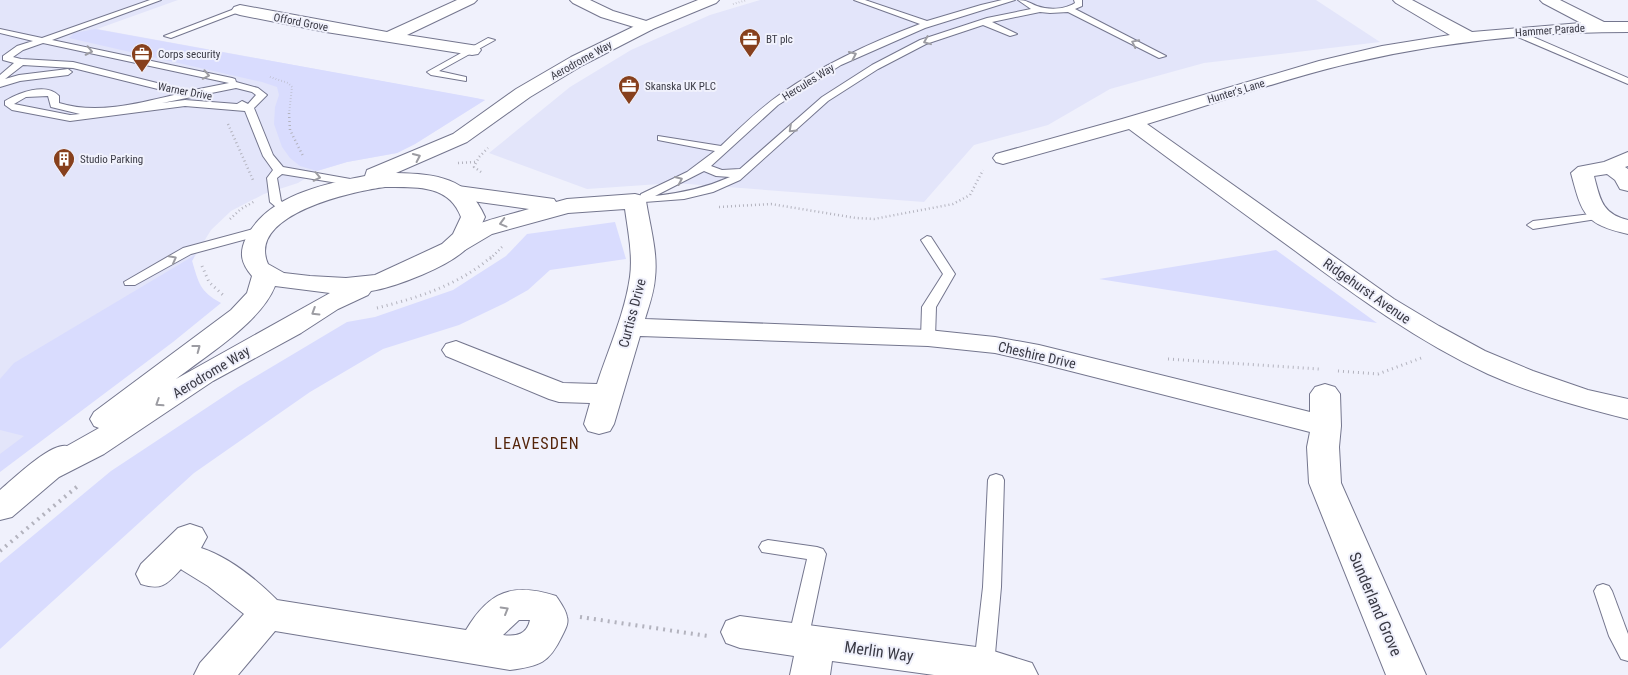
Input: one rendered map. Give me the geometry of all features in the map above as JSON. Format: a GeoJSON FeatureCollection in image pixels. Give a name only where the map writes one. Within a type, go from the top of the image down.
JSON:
{"type":"FeatureCollection","features":[{"type":"Feature","properties":{"kind":"street","name":"Offord Grove"},"geometry":{"type":"LineString","coordinates":[[240,10],[266,0]]}},
{"type":"Feature","properties":{"kind":"street"},"geometry":{"type":"LineString","coordinates":[[391,36],[470,0]]}},
{"type":"Feature","properties":{"kind":"street"},"geometry":{"type":"LineString","coordinates":[[578,0],[607,14],[647,26]]}},
{"type":"Feature","properties":{"kind":"street","name":"Aerodrome Way"},"geometry":{"type":"LineString","coordinates":[[356,183],[460,138],[561,70],[647,26],[711,0]]}},
{"type":"Feature","properties":{"kind":"street"},"geometry":{"type":"LineString","coordinates":[[1401,0],[1472,38]]}},
{"type":"Feature","properties":{"kind":"street"},"geometry":{"type":"LineString","coordinates":[[1548,0],[1602,27]]}},
{"type":"Feature","properties":{"kind":"street","name":"Offord Grove"},"geometry":{"type":"LineString","coordinates":[[240,10],[326,28],[391,36],[472,50]]}},
{"type":"Feature","properties":{"kind":"street","name":"Hammer Parade"},"geometry":{"type":"LineString","coordinates":[[1472,38],[1520,31],[1628,27]]}},
{"type":"Feature","properties":{"kind":"street","name":"Hunter's Lane"},"geometry":{"type":"LineString","coordinates":[[1003,158],[1133,123],[1333,62],[1375,53],[1472,38]]}},
{"type":"Feature","properties":{"kind":"street","name":"Ridgehurst Avenue"},"geometry":{"type":"LineString","coordinates":[[1133,123],[1385,306],[1453,346],[1500,368],[1572,395],[1628,409]]}},
{"type":"Feature","properties":{"kind":"street"},"geometry":{"type":"LineString","coordinates":[[456,245],[473,217],[470,206],[451,179],[460,138]]}},
{"type":"Feature","properties":{"kind":"street"},"geometry":{"type":"LineString","coordinates":[[1628,184],[1623,176],[1620,163],[1588,169],[1582,173],[1592,209],[1599,216],[1616,225],[1628,227]]}},
{"type":"Feature","properties":{"kind":"street","name":"Hercules Way"},"geometry":{"type":"LineString","coordinates":[[356,183],[385,180],[431,182],[451,179],[509,202],[567,206],[635,201]]}},
{"type":"Feature","properties":{"kind":"street"},"geometry":{"type":"LineString","coordinates":[[356,183],[316,195],[286,210],[260,231],[253,251],[254,262],[265,274],[290,282],[329,286],[374,283]]}},
{"type":"Feature","properties":{"kind":"street","name":"Curtiss Drive"},"geometry":{"type":"LineString","coordinates":[[599,424],[640,294],[643,276],[643,256],[635,201]]}},
{"type":"Feature","properties":{"kind":"street","name":"Hercules Way"},"geometry":{"type":"LineString","coordinates":[[374,283],[433,260],[484,229],[567,206]]}},
{"type":"Feature","properties":{"kind":"street","name":"Aerodrome Way"},"geometry":{"type":"LineString","coordinates":[[0,508],[51,468],[109,416],[240,316],[255,301],[263,288],[265,274]]}},
{"type":"Feature","properties":{"kind":"street","name":"Aerodrome Way"},"geometry":{"type":"LineString","coordinates":[[51,468],[93,446],[203,375],[291,327],[329,303],[374,283]]}},
{"type":"Feature","properties":{"kind":"street","name":"Cheshire Drive"},"geometry":{"type":"LineString","coordinates":[[630,327],[928,338],[995,345],[1039,354],[1326,426]]}},
{"type":"Feature","properties":{"kind":"street"},"geometry":{"type":"LineString","coordinates":[[456,350],[559,392],[608,394]]}},
{"type":"Feature","properties":{"kind":"street"},"geometry":{"type":"LineString","coordinates":[[1326,382],[1326,426]]}},
{"type":"Feature","properties":{"kind":"street","name":"Sunderland Grove"},"geometry":{"type":"LineString","coordinates":[[1326,426],[1323,447],[1323,468],[1326,483],[1406,675]]}},
{"type":"Feature","properties":{"kind":"street"},"geometry":{"type":"LineString","coordinates":[[173,555],[195,560],[221,576],[250,597],[267,614],[476,647]]}},
{"type":"Feature","properties":{"kind":"street"},"geometry":{"type":"LineString","coordinates":[[214,675],[267,614]]}},
{"type":"Feature","properties":{"kind":"street","name":"Merlin Way"},"geometry":{"type":"LineString","coordinates":[[728,635],[808,653],[1001,670]]}},
{"type":"Feature","properties":{"kind":"lane"},"geometry":{"type":"LineString","coordinates":[[94,71],[73,65],[22,62],[6,58],[20,48],[157,0]]}},
{"type":"Feature","properties":{"kind":"lane"},"geometry":{"type":"LineString","coordinates":[[858,0],[928,24]]}},
{"type":"Feature","properties":{"kind":"lane","name":"Hercules Way"},"geometry":{"type":"LineString","coordinates":[[635,201],[688,176],[704,165],[770,106],[820,72],[885,40],[928,24],[1011,0]]}},
{"type":"Feature","properties":{"kind":"lane","name":"Hercules Way"},"geometry":{"type":"LineString","coordinates":[[1022,0],[1026,4],[1042,9]]}},
{"type":"Feature","properties":{"kind":"lane"},"geometry":{"type":"LineString","coordinates":[[1068,9],[1076,7],[1082,0]]}},
{"type":"Feature","properties":{"kind":"lane","name":"Hercules Way"},"geometry":{"type":"LineString","coordinates":[[635,201],[684,196],[709,190],[736,178],[745,172],[818,105],[851,81],[923,42],[983,22],[1042,9],[1068,9]]}},
{"type":"Feature","properties":{"kind":"lane"},"geometry":{"type":"LineString","coordinates":[[1068,9],[1162,56]]}},
{"type":"Feature","properties":{"kind":"lane"},"geometry":{"type":"LineString","coordinates":[[168,36],[240,10]]}},
{"type":"Feature","properties":{"kind":"lane"},"geometry":{"type":"LineString","coordinates":[[983,22],[1014,34]]}},
{"type":"Feature","properties":{"kind":"lane","name":"Hercules Way"},"geometry":{"type":"LineString","coordinates":[[928,24],[948,28],[966,28]]}},
{"type":"Feature","properties":{"kind":"lane"},"geometry":{"type":"LineString","coordinates":[[0,31],[231,80],[236,85]]}},
{"type":"Feature","properties":{"kind":"lane"},"geometry":{"type":"LineString","coordinates":[[1520,31],[1593,61],[1628,71]]}},
{"type":"Feature","properties":{"kind":"lane"},"geometry":{"type":"LineString","coordinates":[[1520,31],[1628,81]]}},
{"type":"Feature","properties":{"kind":"lane"},"geometry":{"type":"LineString","coordinates":[[463,79],[431,72],[491,40]]}},
{"type":"Feature","properties":{"kind":"lane"},"geometry":{"type":"LineString","coordinates":[[19,78],[71,47]]}},
{"type":"Feature","properties":{"kind":"lane"},"geometry":{"type":"LineString","coordinates":[[0,79],[22,62]]}},
{"type":"Feature","properties":{"kind":"lane"},"geometry":{"type":"LineString","coordinates":[[0,84],[19,78],[54,73],[94,71]]}},
{"type":"Feature","properties":{"kind":"lane","name":"Warner Drive"},"geometry":{"type":"LineString","coordinates":[[94,71],[189,93],[239,102],[249,108]]}},
{"type":"Feature","properties":{"kind":"lane"},"geometry":{"type":"LineString","coordinates":[[0,103],[24,94],[50,93],[54,96],[54,105],[64,110],[84,112],[134,107],[214,87],[236,85],[254,90],[262,95],[249,108],[185,103],[70,118],[12,107],[8,103],[14,98]]}},
{"type":"Feature","properties":{"kind":"lane"},"geometry":{"type":"LineString","coordinates":[[249,108],[268,156],[279,170],[356,183]]}},
{"type":"Feature","properties":{"kind":"lane"},"geometry":{"type":"LineString","coordinates":[[662,138],[722,149]]}},
{"type":"Feature","properties":{"kind":"lane"},"geometry":{"type":"LineString","coordinates":[[764,154],[776,157]]}},
{"type":"Feature","properties":{"kind":"lane"},"geometry":{"type":"LineString","coordinates":[[704,165],[707,169],[716,172],[745,172]]}},
{"type":"Feature","properties":{"kind":"lane"},"geometry":{"type":"LineString","coordinates":[[279,170],[272,178],[276,202],[286,210]]}},
{"type":"Feature","properties":{"kind":"lane"},"geometry":{"type":"LineString","coordinates":[[1533,225],[1599,216]]}},
{"type":"Feature","properties":{"kind":"lane"},"geometry":{"type":"LineString","coordinates":[[130,282],[187,251],[260,231]]}},
{"type":"Feature","properties":{"kind":"lane"},"geometry":{"type":"LineString","coordinates":[[927,240],[948,274],[929,307],[928,338]]}},
{"type":"Feature","properties":{"kind":"lane"},"geometry":{"type":"LineString","coordinates":[[996,480],[992,587],[1001,670]]}},
{"type":"Feature","properties":{"kind":"lane"},"geometry":{"type":"LineString","coordinates":[[768,547],[817,554],[808,653]]}},
{"type":"Feature","properties":{"kind":"lane"},"geometry":{"type":"LineString","coordinates":[[1603,591],[1619,636],[1628,653]]}},
{"type":"Feature","properties":{"kind":"path"},"geometry":{"type":"LineString","coordinates":[[715,207],[781,205],[874,219],[904,214],[953,204],[970,195],[983,168],[989,163],[1003,158]]}},
{"type":"Feature","properties":{"kind":"path"},"geometry":{"type":"LineString","coordinates":[[1158,359],[1326,382],[1378,374],[1453,346]]}},
{"type":"Feature","properties":{"kind":"path"},"geometry":{"type":"LineString","coordinates":[[579,617],[728,635]]}},
{"type":"Feature","properties":{"kind":"shaded area"},"geometry":{"type":"Polygon","coordinates":[[[0,0],[178,0],[97,29],[485,100],[415,144],[397,153],[347,162],[317,171],[298,183],[264,194],[231,211],[211,230],[192,261],[199,292],[0,457],[0,0]]]}},
{"type":"Feature","properties":{"kind":"shaded area"},"geometry":{"type":"Polygon","coordinates":[[[760,0],[1316,0],[1380,42],[1204,63],[1110,89],[1048,125],[974,145],[924,202],[674,183],[587,189],[489,153],[570,87],[631,50],[710,15],[760,0]]]}},
{"type":"Feature","properties":{"kind":"shaded area"},"geometry":{"type":"Polygon","coordinates":[[[95,29],[485,100],[415,144],[397,153],[347,162],[317,171],[300,166],[290,158],[282,147],[274,124],[275,107],[279,95],[277,87],[69,38],[74,33],[95,29]]]}},
{"type":"Feature","properties":{"kind":"shaded area"},"geometry":{"type":"Polygon","coordinates":[[[615,222],[626,259],[550,270],[528,290],[505,303],[459,325],[383,349],[310,392],[194,473],[0,649],[0,563],[111,471],[238,387],[347,322],[375,317],[453,290],[506,256],[527,234],[615,222]]]}},
{"type":"Feature","properties":{"kind":"shaded area"},"geometry":{"type":"Polygon","coordinates":[[[1276,250],[1377,323],[1099,279],[1276,250]]]}},
{"type":"Feature","properties":{"kind":"shaded area"},"geometry":{"type":"Polygon","coordinates":[[[195,255],[192,261],[201,286],[208,294],[221,303],[173,342],[0,472],[0,454],[24,436],[0,430],[0,379],[14,363],[195,255]]]}},
{"type":"Feature","properties":{"kind":"place","name":"BT plc"},"geometry":{"type":"Point","coordinates":[750,58]}},
{"type":"Feature","properties":{"kind":"place","name":"Corps security"},"geometry":{"type":"Point","coordinates":[142,73]}},
{"type":"Feature","properties":{"kind":"place","name":"Skanska UK PLC"},"geometry":{"type":"Point","coordinates":[629,105]}},
{"type":"Feature","properties":{"kind":"place","name":"Studio Parking"},"geometry":{"type":"Point","coordinates":[64,178]}},
{"type":"Feature","properties":{"kind":"district","name":"LEAVESDEN"},"geometry":{"type":"Point","coordinates":[537,443]}}]}
